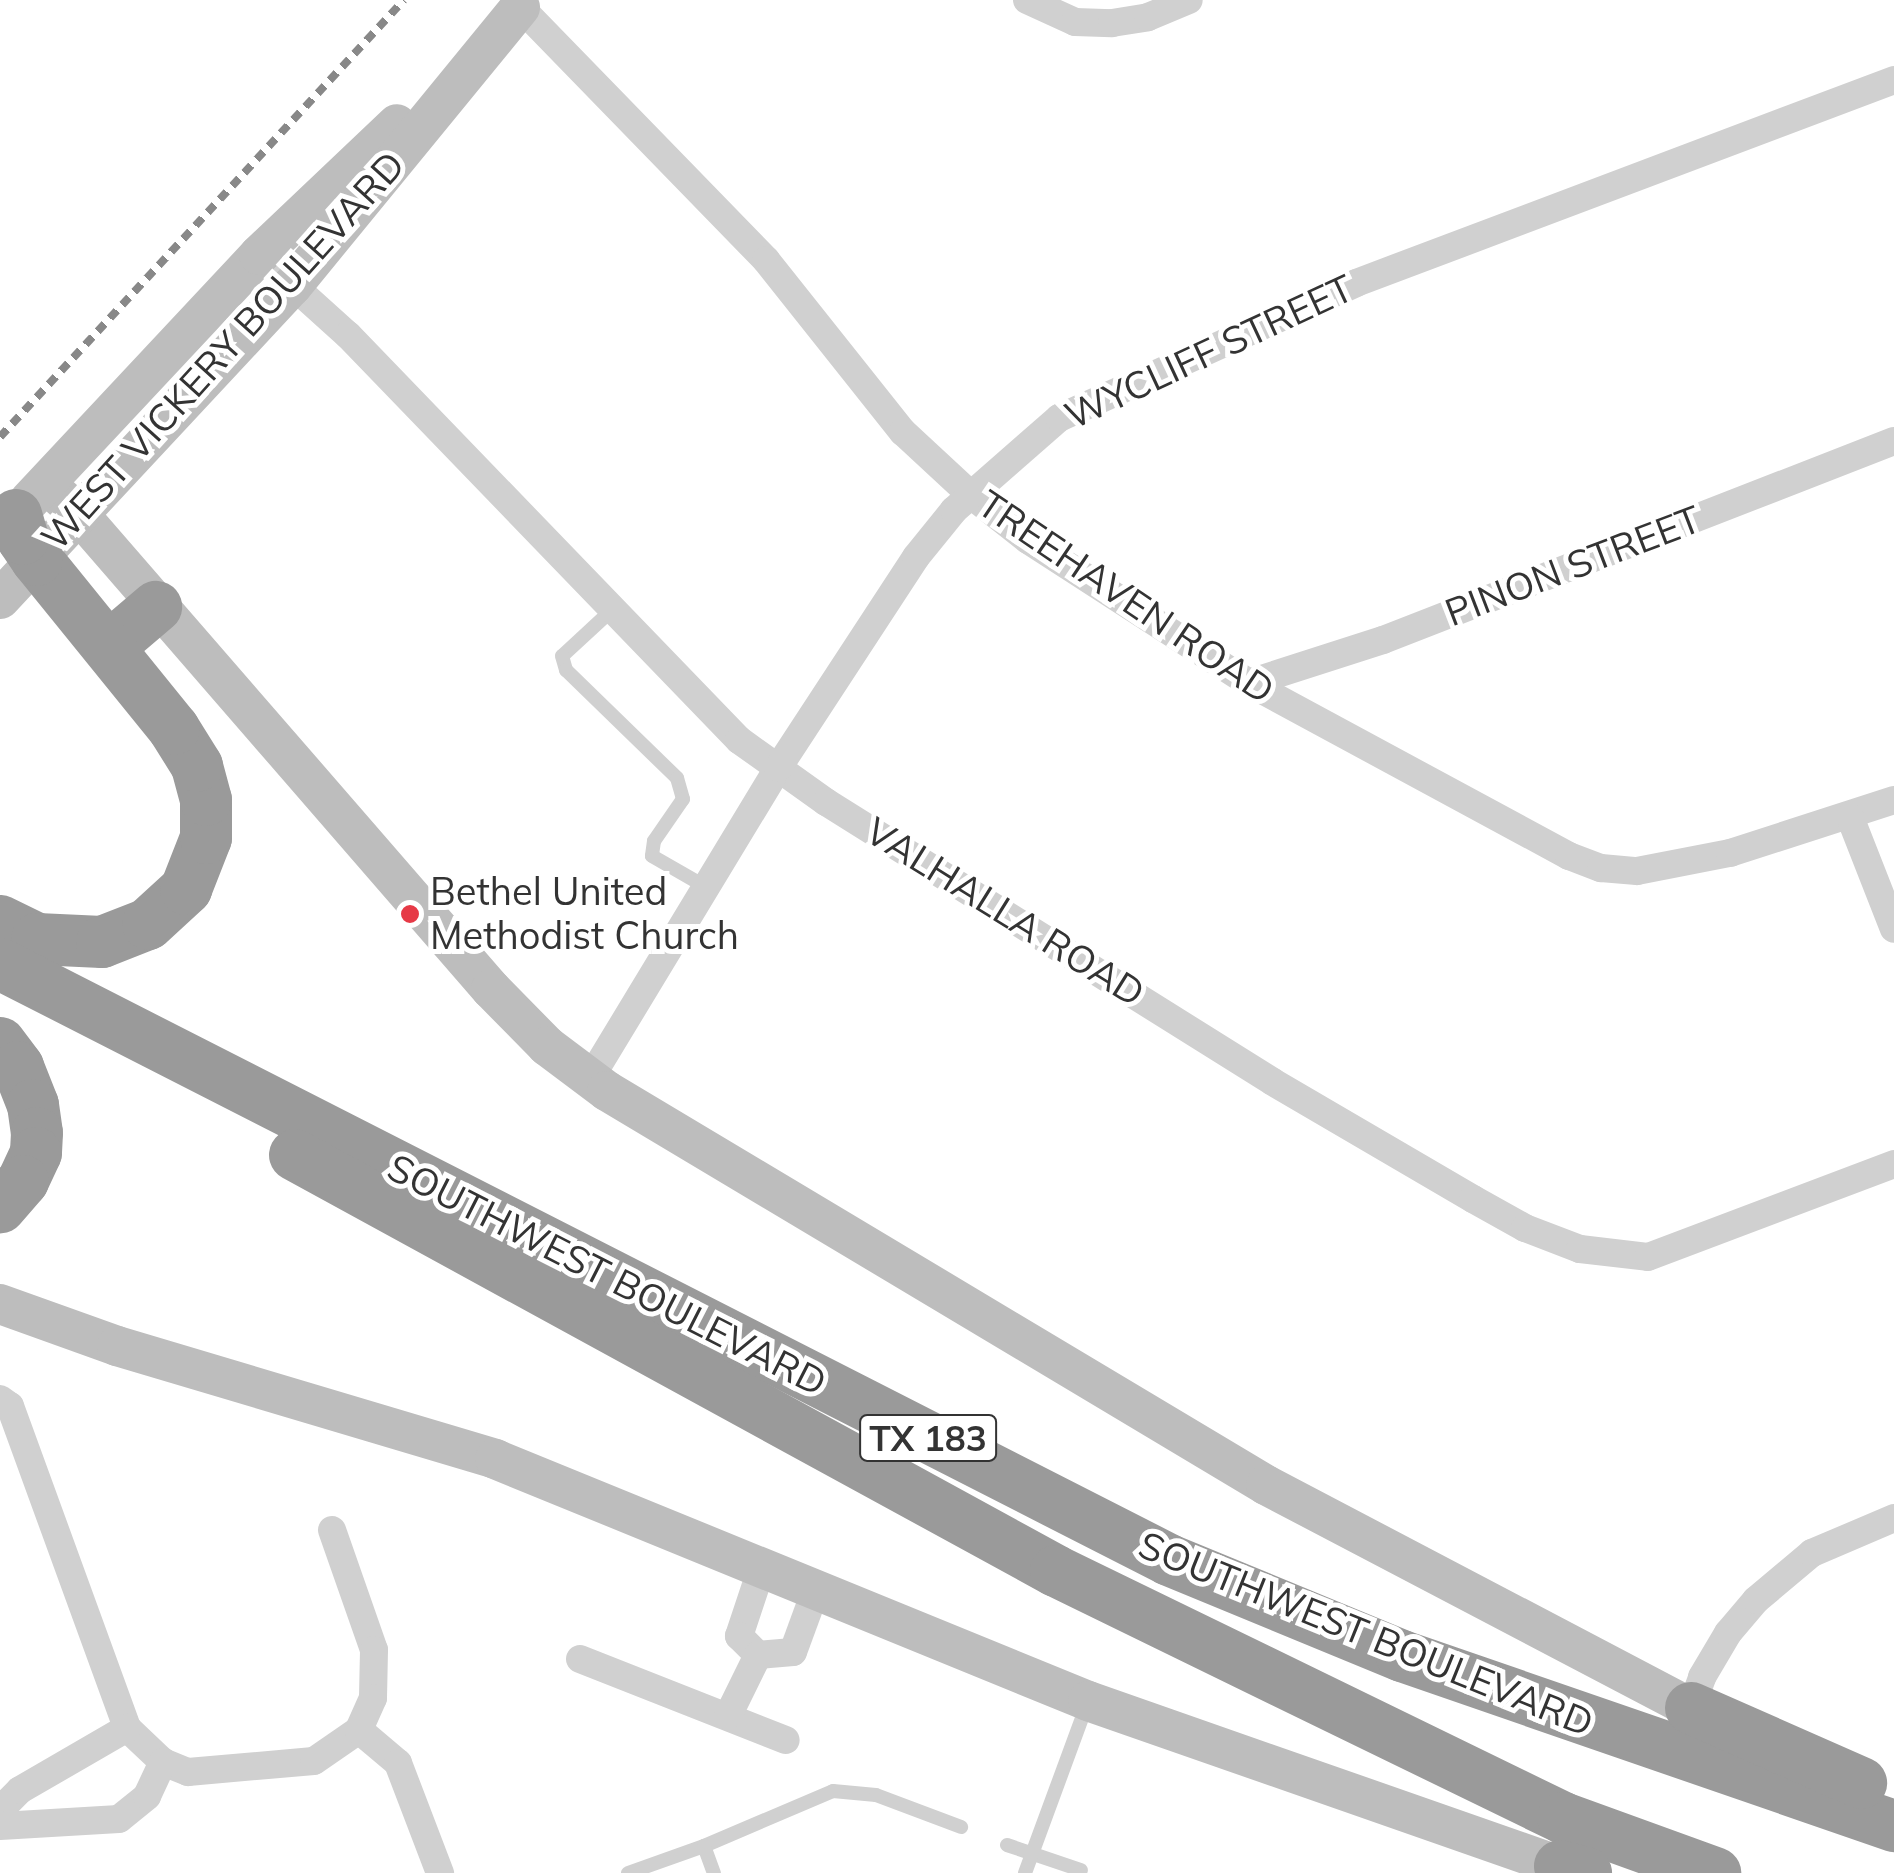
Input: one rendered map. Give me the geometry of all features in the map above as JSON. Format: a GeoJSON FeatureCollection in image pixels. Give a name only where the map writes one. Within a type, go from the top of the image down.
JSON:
{"type":"FeatureCollection","features":[{"type":"Feature","properties":{"kind":"highway"},"geometry":{"type":"LineString","coordinates":[[0,921],[37,940],[102,942],[168,910],[186,889],[206,838],[206,800],[197,766],[174,728],[109,646],[25,523]]}},
{"type":"Feature","properties":{"kind":"highway"},"geometry":{"type":"LineString","coordinates":[[109,646],[156,608]]}},
{"type":"Feature","properties":{"kind":"highway","name":"SOUTHWEST BOULEVARD"},"geometry":{"type":"LineString","coordinates":[[0,964],[1169,1560],[1438,1669],[1894,1826]]}},
{"type":"Feature","properties":{"kind":"highway","name":"SOUTHWEST BOULEVARD"},"geometry":{"type":"LineString","coordinates":[[0,1003],[286,1150],[1056,1571],[1563,1818],[1715,1873]]}},
{"type":"Feature","properties":{"kind":"highway"},"geometry":{"type":"LineString","coordinates":[[0,1043],[18,1067],[33,1105],[37,1133],[36,1153],[22,1181],[0,1207]]}},
{"type":"Feature","properties":{"kind":"highway"},"geometry":{"type":"LineString","coordinates":[[1691,1708],[1894,1798]]}},
{"type":"Feature","properties":{"kind":"main road","name":"WEST VICKERY BOULEVARD"},"geometry":{"type":"LineString","coordinates":[[0,600],[25,523],[258,255],[523,4]]}},
{"type":"Feature","properties":{"kind":"main road","name":"WEST VICKERY BOULEVARD"},"geometry":{"type":"LineString","coordinates":[[25,523],[77,512],[292,286],[523,4]]}},
{"type":"Feature","properties":{"kind":"main road","name":"SOUTHWEST BOULEVARD"},"geometry":{"type":"LineString","coordinates":[[25,523],[77,512],[156,608],[491,988],[547,1046],[607,1091],[1266,1485],[1691,1708]]}},
{"type":"Feature","properties":{"kind":"main road"},"geometry":{"type":"LineString","coordinates":[[0,1304],[117,1346],[494,1458],[1088,1701],[1568,1871]]}},
{"type":"Feature","properties":{"kind":"street"},"geometry":{"type":"LineString","coordinates":[[1027,0],[1074,22],[1112,23],[1148,17],[1189,0]]}},
{"type":"Feature","properties":{"kind":"street","name":"TREEHAVEN ROAD"},"geometry":{"type":"LineString","coordinates":[[523,4],[766,260],[904,432],[1028,540],[1248,682],[1569,856],[1601,868],[1637,871],[1730,854],[1894,800]]}},
{"type":"Feature","properties":{"kind":"street","name":"WYCLIFF STREET"},"geometry":{"type":"LineString","coordinates":[[590,1077],[778,768],[916,557],[971,494],[1059,418],[1132,381],[1356,282],[1894,80]]}},
{"type":"Feature","properties":{"kind":"street","name":"VALHALLA ROAD"},"geometry":{"type":"LineString","coordinates":[[258,255],[348,334],[739,740],[1273,1082],[1490,1208],[1580,1249],[1648,1257],[1670,1252],[1894,1164]]}},
{"type":"Feature","properties":{"kind":"street","name":"PINON STREET"},"geometry":{"type":"LineString","coordinates":[[1248,682],[1383,640],[1894,441]]}},
{"type":"Feature","properties":{"kind":"street"},"geometry":{"type":"LineString","coordinates":[[1850,816],[1894,929]]}},
{"type":"Feature","properties":{"kind":"street"},"geometry":{"type":"LineString","coordinates":[[0,1399],[10,1406],[128,1728],[163,1762],[188,1772],[314,1760],[359,1730],[374,1698],[374,1650],[332,1530]]}},
{"type":"Feature","properties":{"kind":"street"},"geometry":{"type":"LineString","coordinates":[[1691,1708],[1702,1677],[1728,1633],[1756,1600],[1812,1553],[1894,1518]]}},
{"type":"Feature","properties":{"kind":"street"},"geometry":{"type":"LineString","coordinates":[[758,1655],[740,1636],[762,1567]]}},
{"type":"Feature","properties":{"kind":"street"},"geometry":{"type":"LineString","coordinates":[[758,1655],[793,1652],[816,1588]]}},
{"type":"Feature","properties":{"kind":"street"},"geometry":{"type":"LineString","coordinates":[[728,1716],[758,1655]]}},
{"type":"Feature","properties":{"kind":"street"},"geometry":{"type":"LineString","coordinates":[[580,1659],[786,1740]]}},
{"type":"Feature","properties":{"kind":"street"},"geometry":{"type":"LineString","coordinates":[[0,1810],[20,1790],[128,1728]]}},
{"type":"Feature","properties":{"kind":"street"},"geometry":{"type":"LineString","coordinates":[[359,1730],[398,1763],[440,1873]]}},
{"type":"Feature","properties":{"kind":"street"},"geometry":{"type":"LineString","coordinates":[[0,1826],[119,1818],[147,1796],[163,1762]]}},
{"type":"Feature","properties":{"kind":"lane"},"geometry":{"type":"LineString","coordinates":[[613,609],[562,656],[566,670],[678,778],[683,799],[654,841],[652,856],[706,887]]}},
{"type":"Feature","properties":{"kind":"lane"},"geometry":{"type":"LineString","coordinates":[[1024,1873],[1088,1701]]}},
{"type":"Feature","properties":{"kind":"lane"},"geometry":{"type":"LineString","coordinates":[[628,1873],[833,1792],[876,1794],[961,1828]]}},
{"type":"Feature","properties":{"kind":"lane"},"geometry":{"type":"LineString","coordinates":[[1008,1845],[1080,1870]]}},
{"type":"Feature","properties":{"kind":"lane"},"geometry":{"type":"LineString","coordinates":[[704,1846],[714,1873]]}},
{"type":"Feature","properties":{"kind":"railway"},"geometry":{"type":"LineString","coordinates":[[0,437],[404,0]]}},
{"type":"Feature","properties":{"kind":"place","name":"Bethel United Methodist Church"},"geometry":{"type":"Point","coordinates":[410,914]}}]}
